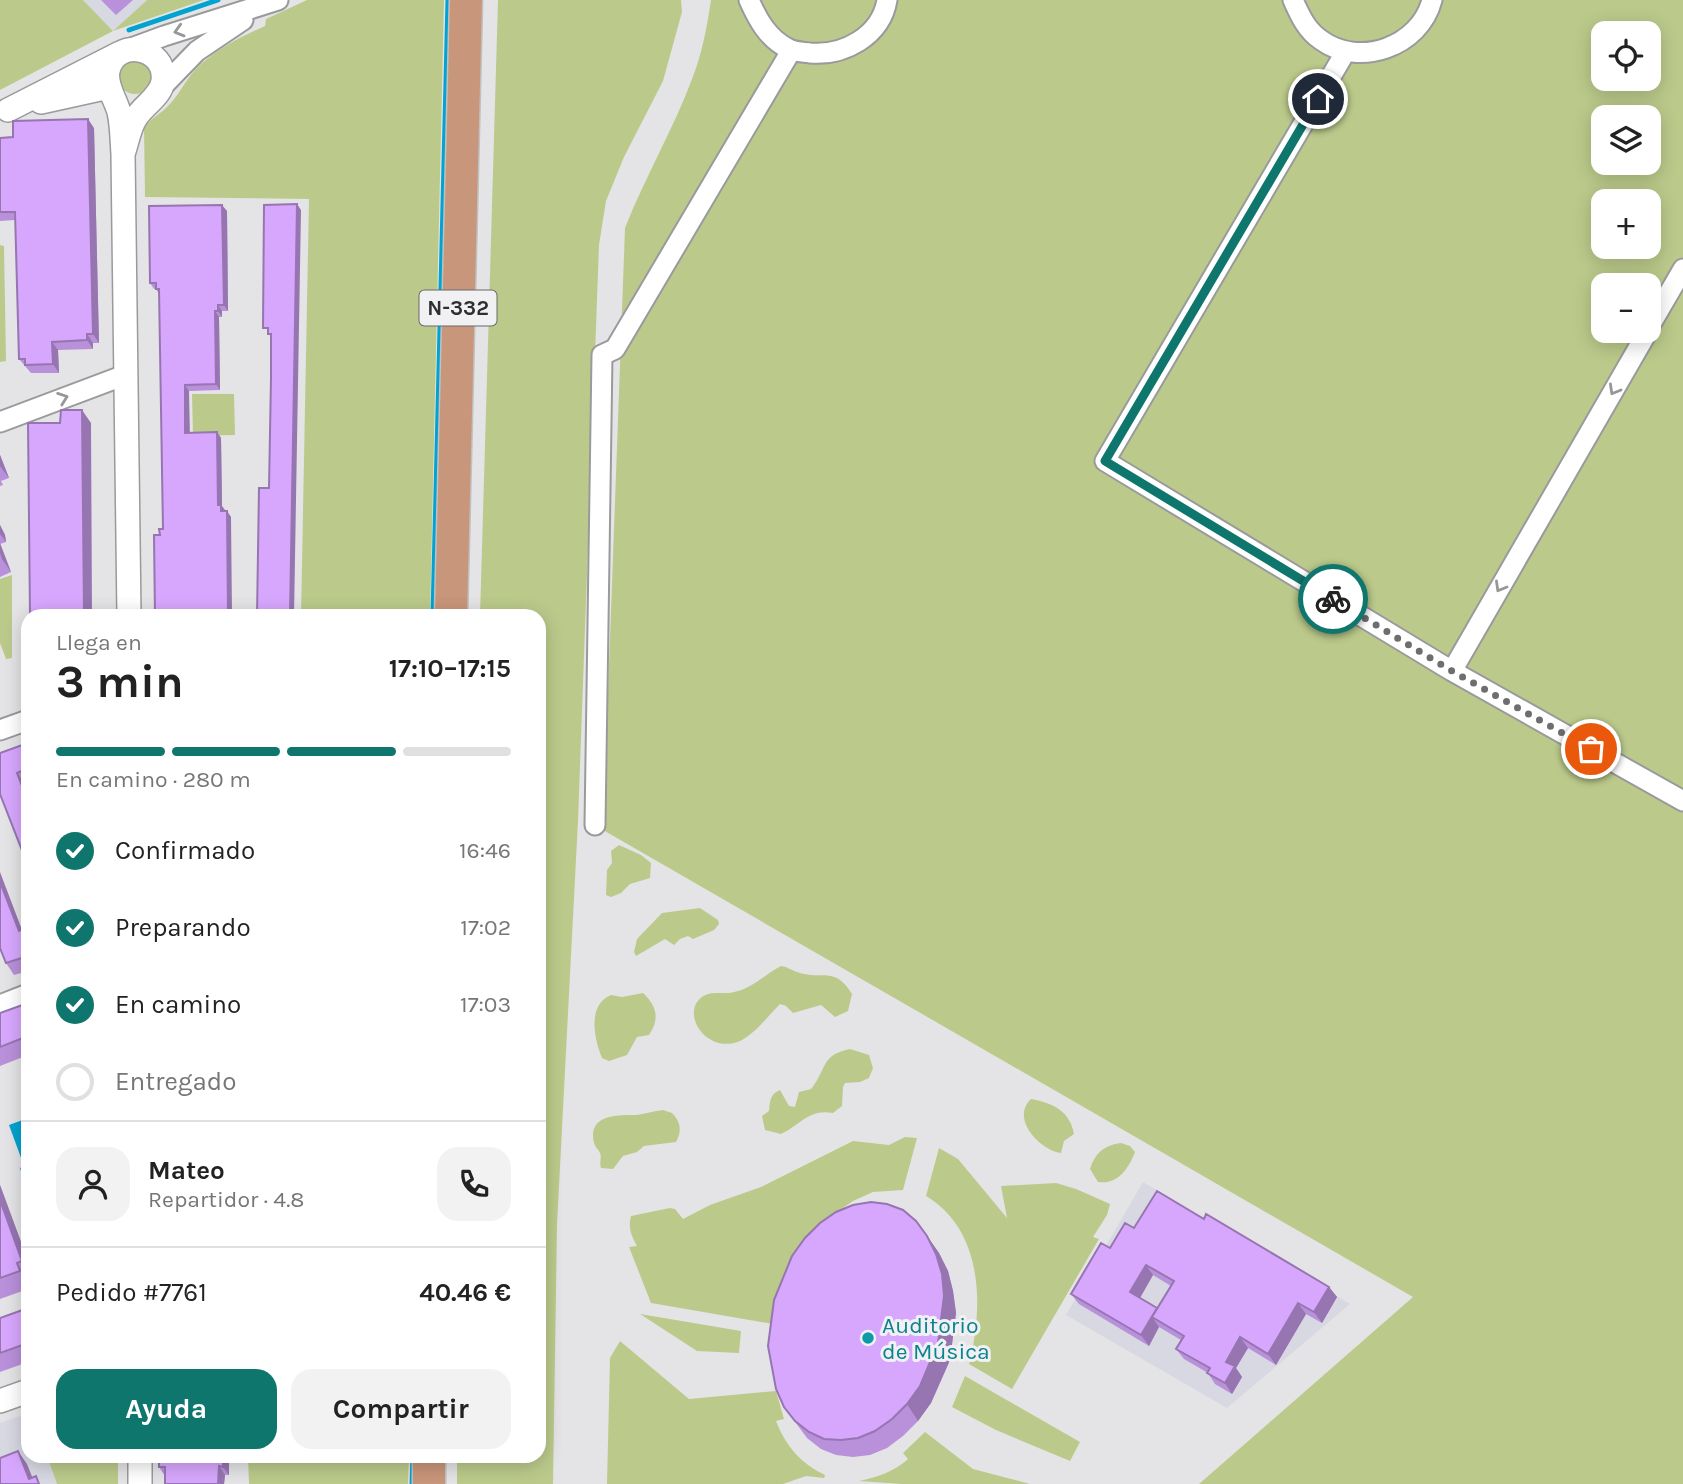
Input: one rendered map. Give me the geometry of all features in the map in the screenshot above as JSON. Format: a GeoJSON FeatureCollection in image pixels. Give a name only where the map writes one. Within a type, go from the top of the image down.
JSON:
{"type":"FeatureCollection","features":[{"type":"Feature","properties":{"kind":"highway","name":"N-332"},"geometry":{"type":"LineString","coordinates":[[451,609],[466,0]]}},
{"type":"Feature","properties":{"kind":"highway"},"geometry":{"type":"LineString","coordinates":[[429,1463],[429,1484]]}},
{"type":"Feature","properties":{"kind":"street"},"geometry":{"type":"LineString","coordinates":[[749,0],[758,22],[776,41],[791,51],[826,54],[852,47],[873,30],[886,8],[887,0]]}},
{"type":"Feature","properties":{"kind":"street"},"geometry":{"type":"LineString","coordinates":[[1293,0],[1302,21],[1321,40],[1346,51],[1371,53],[1395,45],[1415,30],[1432,0]]}},
{"type":"Feature","properties":{"kind":"street"},"geometry":{"type":"LineString","coordinates":[[4,111],[124,51],[273,2]]}},
{"type":"Feature","properties":{"kind":"street"},"geometry":{"type":"LineString","coordinates":[[123,154],[135,119],[156,94],[211,39],[273,2]]}},
{"type":"Feature","properties":{"kind":"street"},"geometry":{"type":"LineString","coordinates":[[4,111],[111,91],[127,104],[143,104],[156,94],[164,78],[158,60],[143,49],[124,51],[116,56],[108,71],[111,91],[119,113],[123,154],[129,609]]}},
{"type":"Feature","properties":{"kind":"street"},"geometry":{"type":"LineString","coordinates":[[595,825],[602,355],[615,349],[791,51]]}},
{"type":"Feature","properties":{"kind":"street"},"geometry":{"type":"LineString","coordinates":[[1346,51],[1105,461],[1452,671],[1683,801]]}},
{"type":"Feature","properties":{"kind":"street"},"geometry":{"type":"LineString","coordinates":[[1661,307],[1683,269]]}},
{"type":"Feature","properties":{"kind":"street"},"geometry":{"type":"LineString","coordinates":[[1452,671],[1641,343]]}},
{"type":"Feature","properties":{"kind":"street"},"geometry":{"type":"LineString","coordinates":[[0,422],[125,375]]}},
{"type":"Feature","properties":{"kind":"street"},"geometry":{"type":"LineString","coordinates":[[0,730],[21,722]]}},
{"type":"Feature","properties":{"kind":"street"},"geometry":{"type":"LineString","coordinates":[[0,1005],[21,998]]}},
{"type":"Feature","properties":{"kind":"street"},"geometry":{"type":"LineString","coordinates":[[0,1401],[21,1394]]}},
{"type":"Feature","properties":{"kind":"street"},"geometry":{"type":"LineString","coordinates":[[140,1463],[140,1484]]}},
{"type":"Feature","properties":{"kind":"shaded area"},"geometry":{"type":"Polygon","coordinates":[[[83,0],[147,0],[113,31],[83,0]]]}},
{"type":"Feature","properties":{"kind":"shaded area"},"geometry":{"type":"Polygon","coordinates":[[[1143,1182],[1350,1304],[1227,1408],[1066,1315],[1143,1182]]]}},
{"type":"Feature","properties":{"kind":"shaded area"},"geometry":{"type":"Polygon","coordinates":[[[21,1416],[21,1463],[50,1463],[57,1484],[0,1484],[0,1423],[21,1416]]]}},
{"type":"Feature","properties":{"kind":"green space"},"geometry":{"type":"Polygon","coordinates":[[[0,0],[83,0],[113,31],[0,90],[0,0]]]}},
{"type":"Feature","properties":{"kind":"green space"},"geometry":{"type":"Polygon","coordinates":[[[147,0],[204,0],[113,31],[147,0]]]}},
{"type":"Feature","properties":{"kind":"green space"},"geometry":{"type":"Polygon","coordinates":[[[307,0],[444,0],[430,609],[301,609],[309,199],[145,197],[146,125],[168,106],[195,70],[210,56],[265,26],[266,19],[307,0]]]}},
{"type":"Feature","properties":{"kind":"green space"},"geometry":{"type":"Polygon","coordinates":[[[498,0],[681,0],[682,12],[663,81],[624,157],[606,201],[599,245],[578,821],[557,1225],[553,1484],[457,1484],[457,1463],[546,1463],[546,609],[480,609],[498,0]]]}},
{"type":"Feature","properties":{"kind":"green space"},"geometry":{"type":"Polygon","coordinates":[[[711,0],[1683,0],[1683,1484],[1199,1484],[1413,1297],[603,830],[625,228],[676,117],[701,50],[711,0]]]}},
{"type":"Feature","properties":{"kind":"green space"},"geometry":{"type":"Polygon","coordinates":[[[135,60],[147,65],[152,77],[147,89],[135,94],[123,89],[118,77],[123,65],[135,60]]]}},
{"type":"Feature","properties":{"kind":"green space"},"geometry":{"type":"Polygon","coordinates":[[[0,245],[4,246],[6,361],[0,362],[0,245]]]}},
{"type":"Feature","properties":{"kind":"green space"},"geometry":{"type":"Polygon","coordinates":[[[192,394],[234,394],[235,435],[193,436],[192,394]]]}},
{"type":"Feature","properties":{"kind":"green space"},"geometry":{"type":"Polygon","coordinates":[[[12,575],[12,658],[6,659],[0,643],[0,579],[12,575]]]}},
{"type":"Feature","properties":{"kind":"green space"},"geometry":{"type":"Polygon","coordinates":[[[619,845],[651,863],[650,878],[630,884],[621,893],[611,897],[606,895],[607,870],[612,863],[611,851],[619,845]]]}},
{"type":"Feature","properties":{"kind":"green space"},"geometry":{"type":"Polygon","coordinates":[[[700,908],[718,920],[719,924],[714,930],[693,939],[688,936],[680,939],[674,945],[665,939],[636,956],[634,952],[637,939],[662,913],[700,908]]]}},
{"type":"Feature","properties":{"kind":"green space"},"geometry":{"type":"Polygon","coordinates":[[[781,966],[839,980],[852,994],[848,1011],[835,1017],[821,1005],[793,1013],[780,1004],[751,1034],[728,1044],[707,1037],[700,1030],[694,1013],[696,1004],[702,997],[741,990],[781,966]]]}},
{"type":"Feature","properties":{"kind":"green space"},"geometry":{"type":"Polygon","coordinates":[[[643,993],[654,1008],[656,1018],[649,1035],[637,1037],[627,1055],[609,1061],[602,1058],[594,1023],[598,1006],[611,995],[622,997],[643,993]]]}},
{"type":"Feature","properties":{"kind":"green space"},"geometry":{"type":"Polygon","coordinates":[[[850,1049],[869,1055],[873,1068],[869,1078],[845,1083],[842,1106],[833,1113],[817,1113],[781,1134],[765,1130],[762,1116],[769,1111],[774,1094],[780,1090],[789,1106],[795,1107],[799,1092],[811,1089],[829,1059],[850,1049]]]}},
{"type":"Feature","properties":{"kind":"green space"},"geometry":{"type":"Polygon","coordinates":[[[1031,1099],[1059,1109],[1069,1119],[1074,1134],[1064,1141],[1061,1153],[1044,1146],[1030,1132],[1024,1115],[1025,1107],[1031,1099]]]}},
{"type":"Feature","properties":{"kind":"green space"},"geometry":{"type":"Polygon","coordinates":[[[663,1110],[672,1113],[679,1123],[676,1142],[644,1146],[637,1152],[623,1156],[613,1169],[601,1168],[601,1155],[594,1144],[593,1133],[599,1121],[613,1116],[663,1110]]]}},
{"type":"Feature","properties":{"kind":"green space"},"geometry":{"type":"Polygon","coordinates":[[[905,1137],[917,1138],[903,1190],[873,1192],[853,1201],[833,1215],[773,1324],[651,1303],[629,1247],[637,1246],[631,1231],[631,1216],[670,1208],[675,1209],[683,1219],[710,1205],[761,1187],[853,1141],[889,1145],[905,1137]]]}},
{"type":"Feature","properties":{"kind":"green space"},"geometry":{"type":"Polygon","coordinates":[[[1121,1143],[1130,1146],[1135,1152],[1130,1164],[1117,1178],[1098,1182],[1090,1169],[1095,1158],[1105,1148],[1121,1143]]]}},
{"type":"Feature","properties":{"kind":"green space"},"geometry":{"type":"Polygon","coordinates":[[[939,1148],[958,1159],[1007,1218],[1001,1186],[1056,1183],[1110,1204],[1107,1215],[1093,1237],[1099,1239],[1012,1389],[969,1364],[977,1318],[977,1294],[969,1249],[959,1228],[945,1211],[926,1196],[939,1148]]]}},
{"type":"Feature","properties":{"kind":"green space"},"geometry":{"type":"Polygon","coordinates":[[[640,1314],[741,1331],[739,1353],[697,1351],[640,1314]]]}},
{"type":"Feature","properties":{"kind":"green space"},"geometry":{"type":"Polygon","coordinates":[[[620,1341],[689,1399],[776,1391],[784,1419],[776,1421],[784,1438],[801,1459],[825,1475],[824,1478],[806,1476],[783,1484],[607,1484],[610,1358],[620,1341]]]}},
{"type":"Feature","properties":{"kind":"green space"},"geometry":{"type":"Polygon","coordinates":[[[965,1376],[1080,1442],[1070,1461],[996,1430],[952,1407],[965,1376]]]}},
{"type":"Feature","properties":{"kind":"green space"},"geometry":{"type":"Polygon","coordinates":[[[925,1432],[973,1469],[1030,1484],[902,1484],[859,1481],[903,1464],[908,1459],[903,1453],[925,1432]]]}},
{"type":"Feature","properties":{"kind":"green space"},"geometry":{"type":"Polygon","coordinates":[[[50,1463],[118,1463],[118,1484],[57,1484],[50,1463]]]}},
{"type":"Feature","properties":{"kind":"green space"},"geometry":{"type":"Polygon","coordinates":[[[248,1463],[409,1463],[408,1484],[249,1484],[248,1463]]]}},
{"type":"Feature","properties":{"kind":"water"},"geometry":{"type":"Polygon","coordinates":[[[21,1121],[21,1158],[9,1125],[21,1121]]]}},
{"type":"Feature","properties":{"kind":"building"},"geometry":{"type":"Polygon","coordinates":[[[88,119],[93,334],[87,334],[87,340],[52,342],[53,364],[25,365],[25,359],[19,359],[15,212],[0,212],[0,138],[13,137],[13,121],[88,119]]]}},
{"type":"Feature","properties":{"kind":"building"},"geometry":{"type":"Polygon","coordinates":[[[297,204],[290,609],[257,609],[259,488],[269,488],[271,378],[271,334],[268,334],[268,328],[263,328],[264,205],[297,204]]]}},
{"type":"Feature","properties":{"kind":"building"},"geometry":{"type":"Polygon","coordinates":[[[222,205],[224,305],[218,305],[218,311],[215,311],[216,384],[185,385],[185,433],[217,432],[218,505],[221,505],[221,511],[227,511],[228,609],[155,609],[154,535],[160,535],[159,529],[163,529],[159,289],[156,289],[156,283],[150,283],[149,206],[222,205]]]}},
{"type":"Feature","properties":{"kind":"building"},"geometry":{"type":"Polygon","coordinates":[[[61,410],[82,410],[84,609],[30,609],[28,423],[60,423],[61,410]]]}},
{"type":"Feature","properties":{"kind":"building"},"geometry":{"type":"Polygon","coordinates":[[[21,746],[21,771],[17,773],[21,783],[21,848],[0,794],[0,753],[21,746]]]}},
{"type":"Feature","properties":{"kind":"building"},"geometry":{"type":"Polygon","coordinates":[[[0,882],[19,931],[21,930],[21,958],[6,963],[0,948],[0,882]]]}},
{"type":"Feature","properties":{"kind":"building"},"geometry":{"type":"Polygon","coordinates":[[[21,1006],[21,1039],[0,1047],[0,1013],[21,1006]]]}},
{"type":"Feature","properties":{"kind":"building"},"geometry":{"type":"Polygon","coordinates":[[[1157,1191],[1204,1219],[1206,1214],[1329,1287],[1314,1312],[1298,1303],[1268,1354],[1240,1337],[1226,1362],[1235,1366],[1225,1383],[1207,1373],[1210,1368],[1176,1349],[1184,1336],[1152,1317],[1174,1281],[1146,1265],[1130,1292],[1157,1308],[1141,1335],[1071,1294],[1101,1243],[1110,1248],[1125,1223],[1134,1228],[1157,1191]]]}},
{"type":"Feature","properties":{"kind":"building"},"geometry":{"type":"Polygon","coordinates":[[[0,1200],[21,1261],[17,1263],[20,1271],[0,1278],[0,1200]]]}},
{"type":"Feature","properties":{"kind":"building","name":"Auditorio de Música"},"geometry":{"type":"Polygon","coordinates":[[[871,1202],[903,1210],[916,1221],[936,1254],[942,1274],[944,1296],[938,1343],[920,1386],[892,1419],[875,1431],[858,1438],[824,1439],[795,1421],[784,1407],[776,1389],[768,1346],[774,1300],[792,1256],[805,1238],[836,1212],[871,1202]]]}},
{"type":"Feature","properties":{"kind":"building"},"geometry":{"type":"Polygon","coordinates":[[[21,1310],[21,1346],[0,1353],[0,1318],[21,1310]]]}},
{"type":"Feature","properties":{"kind":"building"},"geometry":{"type":"Polygon","coordinates":[[[18,1451],[29,1479],[36,1476],[39,1484],[0,1484],[0,1458],[18,1451]]]}},
{"type":"Feature","properties":{"kind":"building"},"geometry":{"type":"Polygon","coordinates":[[[159,1463],[223,1463],[223,1467],[219,1466],[218,1484],[165,1484],[165,1467],[159,1467],[159,1463]]]}},
{"type":"Feature","properties":{"kind":"waterway"},"geometry":{"type":"LineString","coordinates":[[129,30],[218,0]]}},
{"type":"Feature","properties":{"kind":"waterway"},"geometry":{"type":"LineString","coordinates":[[433,609],[448,0]]}},
{"type":"Feature","properties":{"kind":"waterway"},"geometry":{"type":"LineString","coordinates":[[412,1484],[413,1463]]}},
{"type":"Feature","properties":{"kind":"way so far"},"geometry":{"type":"LineString","coordinates":[[1333,599],[1452,671],[1591,749]]}},
{"type":"Feature","properties":{"kind":"place","name":"Auditorio de Música"},"geometry":{"type":"Point","coordinates":[868,1338]}},
{"type":"Feature","properties":{"kind":"route"},"geometry":{"type":"LineString","coordinates":[[1318,99],[1105,461],[1333,599]]}}]}
